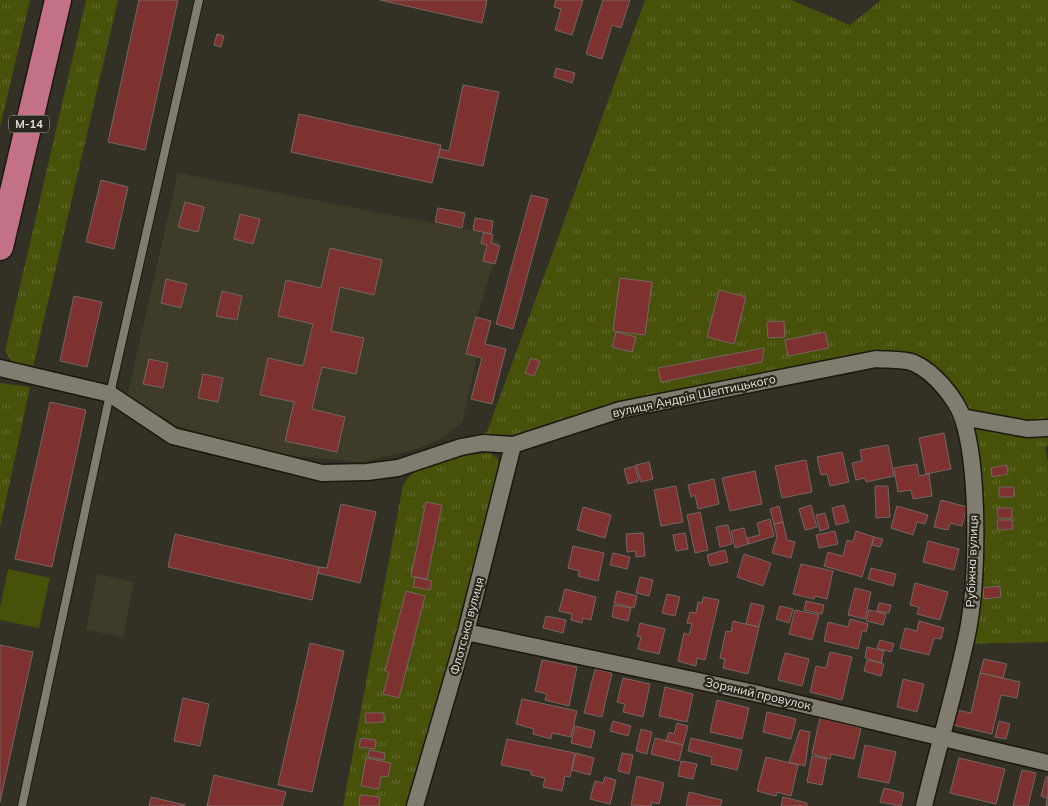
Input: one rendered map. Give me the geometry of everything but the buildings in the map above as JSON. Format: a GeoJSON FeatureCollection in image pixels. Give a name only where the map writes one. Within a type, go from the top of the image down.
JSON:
{"type":"FeatureCollection","features":[{"type":"Feature","properties":{"kind":"highway","name":"М-14"},"geometry":{"type":"LineString","coordinates":[[0,247],[58,0]]}},
{"type":"Feature","properties":{"kind":"street","name":"вулиця Андрія Шептицького"},"geometry":{"type":"LineString","coordinates":[[110,394],[173,436],[322,473],[367,472],[398,468],[461,447],[483,443],[513,445],[620,410],[876,359],[913,362]]}},
{"type":"Feature","properties":{"kind":"street","name":"Рубіжна вулиця"},"geometry":{"type":"LineString","coordinates":[[913,362],[931,373],[951,398],[962,417],[967,435],[974,484],[974,580],[968,629],[924,806]]}},
{"type":"Feature","properties":{"kind":"street"},"geometry":{"type":"LineString","coordinates":[[0,368],[110,394]]}},
{"type":"Feature","properties":{"kind":"street"},"geometry":{"type":"LineString","coordinates":[[962,417],[1026,428],[1048,428]]}},
{"type":"Feature","properties":{"kind":"street","name":"Флотська вулиця"},"geometry":{"type":"LineString","coordinates":[[415,806],[466,632],[513,445]]}},
{"type":"Feature","properties":{"kind":"street","name":"Зоряний провулок"},"geometry":{"type":"LineString","coordinates":[[466,632],[655,671],[1048,762]]}},
{"type":"Feature","properties":{"kind":"lane"},"geometry":{"type":"LineString","coordinates":[[22,806],[110,394],[198,0]]}},
{"type":"Feature","properties":{"kind":"shaded area"},"geometry":{"type":"Polygon","coordinates":[[[178,173],[493,235],[492,239],[500,241],[466,354],[477,357],[462,423],[442,438],[417,449],[362,462],[272,454],[177,426],[127,396],[178,173]]]}},
{"type":"Feature","properties":{"kind":"shaded area"},"geometry":{"type":"Polygon","coordinates":[[[97,574],[134,582],[123,637],[86,630],[97,574]]]}},
{"type":"Feature","properties":{"kind":"green space"},"geometry":{"type":"Polygon","coordinates":[[[0,0],[30,0],[0,127],[0,0]]]}},
{"type":"Feature","properties":{"kind":"green space"},"geometry":{"type":"Polygon","coordinates":[[[86,0],[118,0],[33,367],[12,362],[5,351],[86,0]]]}},
{"type":"Feature","properties":{"kind":"green space"},"geometry":{"type":"Polygon","coordinates":[[[645,0],[791,0],[850,25],[881,0],[1048,0],[1048,446],[1045,447],[1048,463],[1048,642],[958,644],[969,533],[968,491],[962,450],[950,414],[931,386],[901,367],[881,365],[627,415],[533,448],[530,435],[480,435],[487,432],[645,0]]]}},
{"type":"Feature","properties":{"kind":"green space"},"geometry":{"type":"Polygon","coordinates":[[[0,383],[30,387],[0,528],[0,383]]]}},
{"type":"Feature","properties":{"kind":"green space"},"geometry":{"type":"Polygon","coordinates":[[[490,453],[498,459],[499,467],[475,567],[408,806],[343,806],[403,485],[419,469],[430,464],[454,457],[490,453]]]}},
{"type":"Feature","properties":{"kind":"green space"},"geometry":{"type":"Polygon","coordinates":[[[8,569],[50,578],[39,628],[0,620],[0,608],[8,569]]]}}]}
